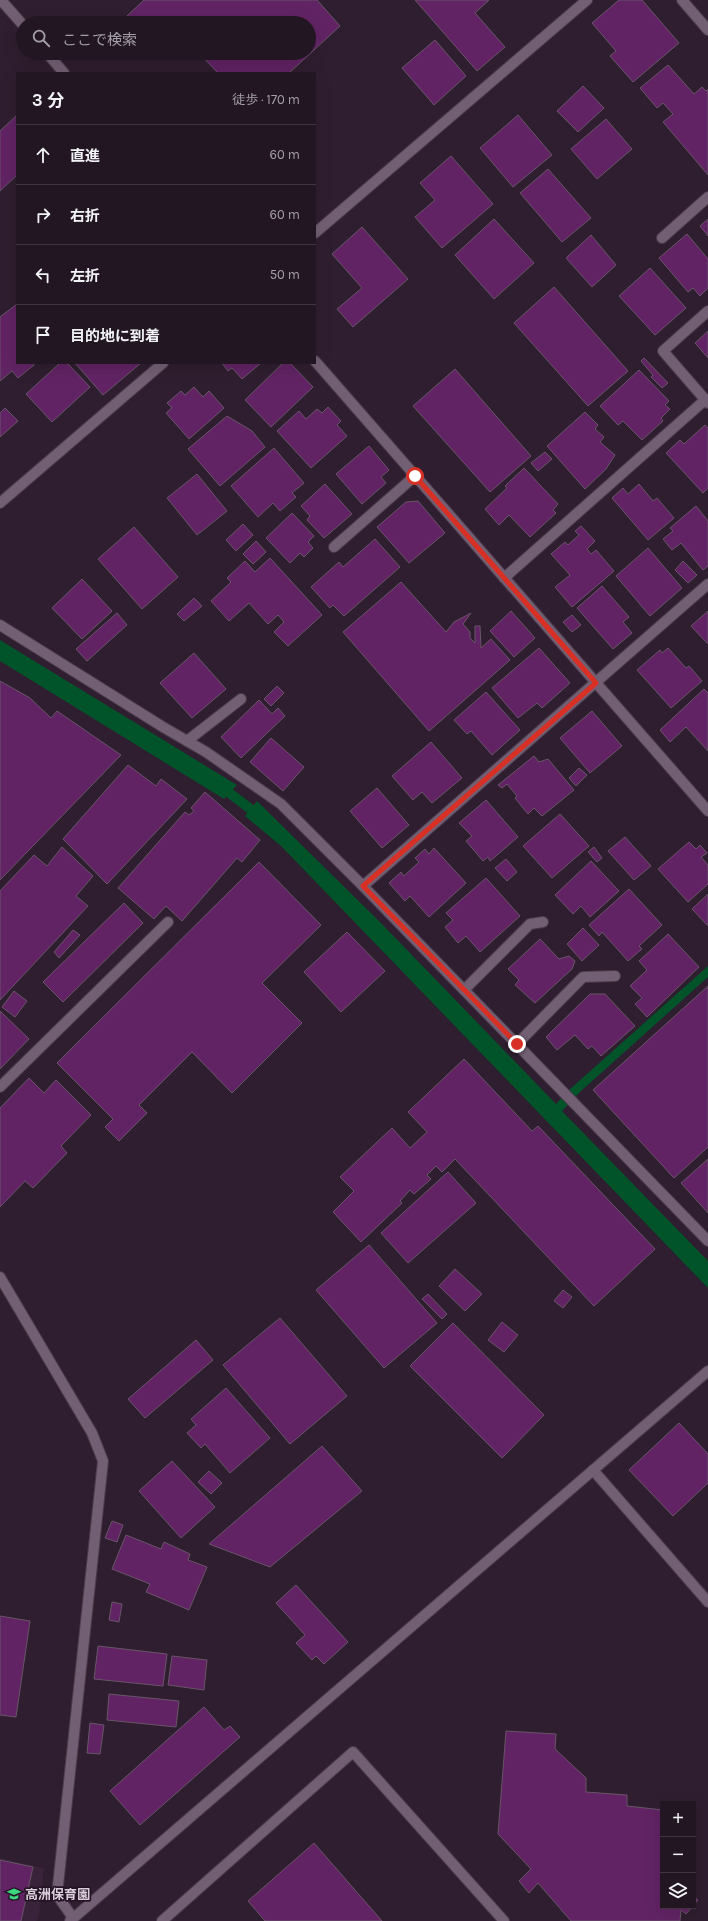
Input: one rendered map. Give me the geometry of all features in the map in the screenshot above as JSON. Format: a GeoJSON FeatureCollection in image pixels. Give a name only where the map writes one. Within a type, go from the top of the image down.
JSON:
{"type":"FeatureCollection","features":[{"type":"Feature","properties":{"kind":"street"},"geometry":{"type":"LineString","coordinates":[[1,0],[16,17]]}},
{"type":"Feature","properties":{"kind":"street"},"geometry":{"type":"LineString","coordinates":[[316,232],[587,0]]}},
{"type":"Feature","properties":{"kind":"street"},"geometry":{"type":"LineString","coordinates":[[682,0],[708,30]]}},
{"type":"Feature","properties":{"kind":"street"},"geometry":{"type":"LineString","coordinates":[[53,60],[63,72]]}},
{"type":"Feature","properties":{"kind":"street"},"geometry":{"type":"LineString","coordinates":[[662,238],[708,197]]}},
{"type":"Feature","properties":{"kind":"street"},"geometry":{"type":"LineString","coordinates":[[504,578],[707,401],[663,351],[708,311]]}},
{"type":"Feature","properties":{"kind":"street"},"geometry":{"type":"LineString","coordinates":[[316,362],[596,683],[706,804]]}},
{"type":"Feature","properties":{"kind":"street"},"geometry":{"type":"LineString","coordinates":[[0,503],[162,364]]}},
{"type":"Feature","properties":{"kind":"street"},"geometry":{"type":"LineString","coordinates":[[334,547],[415,476]]}},
{"type":"Feature","properties":{"kind":"street"},"geometry":{"type":"LineString","coordinates":[[363,886],[708,584]]}},
{"type":"Feature","properties":{"kind":"street"},"geometry":{"type":"LineString","coordinates":[[0,625],[206,752],[281,804],[363,886],[708,1241]]}},
{"type":"Feature","properties":{"kind":"street"},"geometry":{"type":"LineString","coordinates":[[187,741],[241,699]]}},
{"type":"Feature","properties":{"kind":"street"},"geometry":{"type":"LineString","coordinates":[[0,1087],[168,922]]}},
{"type":"Feature","properties":{"kind":"street"},"geometry":{"type":"LineString","coordinates":[[464,990],[530,924],[543,922]]}},
{"type":"Feature","properties":{"kind":"street"},"geometry":{"type":"LineString","coordinates":[[517,1044],[583,977],[615,976]]}},
{"type":"Feature","properties":{"kind":"street"},"geometry":{"type":"LineString","coordinates":[[0,1277],[92,1433],[103,1461],[56,1895],[72,1920],[708,1371]]}},
{"type":"Feature","properties":{"kind":"street"},"geometry":{"type":"LineString","coordinates":[[593,1470],[708,1602]]}},
{"type":"Feature","properties":{"kind":"street"},"geometry":{"type":"LineString","coordinates":[[162,1921],[354,1752],[504,1921]]}},
{"type":"Feature","properties":{"kind":"shaded area"},"geometry":{"type":"Polygon","coordinates":[[[0,640],[237,785],[224,799],[0,661],[0,640]]]}},
{"type":"Feature","properties":{"kind":"shaded area"},"geometry":{"type":"Polygon","coordinates":[[[257,801],[381,923],[556,1104],[569,1090],[708,966],[708,977],[580,1092],[562,1111],[708,1261],[708,1288],[281,846],[245,816],[257,801]]]}},
{"type":"Feature","properties":{"kind":"shaded area"},"geometry":{"type":"Polygon","coordinates":[[[0,1858],[44,1868],[39,1916],[36,1921],[21,1921],[33,1867],[0,1860],[0,1858]]]}},
{"type":"Feature","properties":{"kind":"building"},"geometry":{"type":"Polygon","coordinates":[[[144,0],[317,0],[340,26],[316,48],[316,16],[127,16],[144,0]]]}},
{"type":"Feature","properties":{"kind":"building"},"geometry":{"type":"Polygon","coordinates":[[[415,0],[489,0],[475,13],[505,47],[477,71],[415,0]]]}},
{"type":"Feature","properties":{"kind":"building"},"geometry":{"type":"Polygon","coordinates":[[[619,0],[642,0],[679,43],[633,82],[610,56],[616,51],[592,23],[619,0]]]}},
{"type":"Feature","properties":{"kind":"building"},"geometry":{"type":"Polygon","coordinates":[[[435,40],[466,76],[434,105],[402,68],[435,40]]]}},
{"type":"Feature","properties":{"kind":"building"},"geometry":{"type":"Polygon","coordinates":[[[206,60],[303,60],[290,72],[217,72],[206,60]]]}},
{"type":"Feature","properties":{"kind":"building"},"geometry":{"type":"Polygon","coordinates":[[[668,65],[694,94],[702,87],[706,91],[708,89],[708,175],[663,122],[673,114],[663,103],[657,108],[640,88],[668,65]]]}},
{"type":"Feature","properties":{"kind":"building"},"geometry":{"type":"Polygon","coordinates":[[[583,86],[604,108],[578,132],[557,111],[583,86]]]}},
{"type":"Feature","properties":{"kind":"building"},"geometry":{"type":"Polygon","coordinates":[[[518,115],[552,155],[513,187],[480,148],[518,115]]]}},
{"type":"Feature","properties":{"kind":"building"},"geometry":{"type":"Polygon","coordinates":[[[16,116],[16,176],[0,191],[0,131],[16,116]]]}},
{"type":"Feature","properties":{"kind":"building"},"geometry":{"type":"Polygon","coordinates":[[[606,119],[632,149],[597,179],[571,149],[606,119]]]}},
{"type":"Feature","properties":{"kind":"building"},"geometry":{"type":"Polygon","coordinates":[[[451,156],[493,204],[442,248],[415,217],[435,200],[420,183],[451,156]]]}},
{"type":"Feature","properties":{"kind":"building"},"geometry":{"type":"Polygon","coordinates":[[[548,169],[591,218],[562,242],[520,193],[548,169]]]}},
{"type":"Feature","properties":{"kind":"building"},"geometry":{"type":"Polygon","coordinates":[[[494,219],[534,263],[494,299],[455,255],[494,219]]]}},
{"type":"Feature","properties":{"kind":"building"},"geometry":{"type":"Polygon","coordinates":[[[708,219],[708,236],[700,226],[708,219]]]}},
{"type":"Feature","properties":{"kind":"building"},"geometry":{"type":"Polygon","coordinates":[[[362,227],[408,279],[353,327],[337,309],[362,288],[332,254],[362,227]]]}},
{"type":"Feature","properties":{"kind":"building"},"geometry":{"type":"Polygon","coordinates":[[[687,234],[708,259],[708,288],[700,296],[693,288],[688,292],[659,258],[687,234]]]}},
{"type":"Feature","properties":{"kind":"building"},"geometry":{"type":"Polygon","coordinates":[[[591,235],[616,265],[592,287],[566,258],[591,235]]]}},
{"type":"Feature","properties":{"kind":"building"},"geometry":{"type":"Polygon","coordinates":[[[650,268],[686,308],[655,335],[619,296],[650,268]]]}},
{"type":"Feature","properties":{"kind":"building"},"geometry":{"type":"Polygon","coordinates":[[[554,287],[628,371],[588,406],[514,323],[554,287]]]}},
{"type":"Feature","properties":{"kind":"building"},"geometry":{"type":"Polygon","coordinates":[[[16,305],[16,364],[34,365],[18,378],[12,371],[0,381],[0,317],[16,305]]]}},
{"type":"Feature","properties":{"kind":"building"},"geometry":{"type":"Polygon","coordinates":[[[708,331],[708,358],[695,343],[708,331]]]}},
{"type":"Feature","properties":{"kind":"building"},"geometry":{"type":"Polygon","coordinates":[[[644,358],[668,383],[662,388],[651,377],[653,375],[641,361],[644,358]]]}},
{"type":"Feature","properties":{"kind":"building"},"geometry":{"type":"Polygon","coordinates":[[[59,364],[68,364],[90,387],[52,422],[26,394],[59,364]]]}},
{"type":"Feature","properties":{"kind":"building"},"geometry":{"type":"Polygon","coordinates":[[[76,364],[140,364],[103,395],[76,364]]]}},
{"type":"Feature","properties":{"kind":"building"},"geometry":{"type":"Polygon","coordinates":[[[223,364],[260,364],[242,379],[232,368],[228,371],[223,364]]]}},
{"type":"Feature","properties":{"kind":"building"},"geometry":{"type":"Polygon","coordinates":[[[282,364],[291,364],[313,387],[271,427],[245,400],[282,364]]]}},
{"type":"Feature","properties":{"kind":"building"},"geometry":{"type":"Polygon","coordinates":[[[455,369],[531,456],[490,492],[413,406],[455,369]]]}},
{"type":"Feature","properties":{"kind":"building"},"geometry":{"type":"Polygon","coordinates":[[[639,370],[669,401],[665,405],[670,409],[661,418],[663,421],[642,440],[623,421],[618,425],[600,406],[639,370]]]}},
{"type":"Feature","properties":{"kind":"building"},"geometry":{"type":"Polygon","coordinates":[[[194,387],[203,397],[209,391],[224,408],[189,439],[166,413],[172,408],[167,403],[181,391],[185,395],[194,387]]]}},
{"type":"Feature","properties":{"kind":"building"},"geometry":{"type":"Polygon","coordinates":[[[328,407],[341,421],[337,425],[347,436],[311,468],[277,431],[299,411],[306,419],[317,409],[322,413],[328,407]]]}},
{"type":"Feature","properties":{"kind":"building"},"geometry":{"type":"Polygon","coordinates":[[[5,408],[18,421],[0,437],[0,413],[5,408]]]}},
{"type":"Feature","properties":{"kind":"building"},"geometry":{"type":"Polygon","coordinates":[[[585,412],[598,425],[595,429],[604,437],[600,442],[615,455],[606,469],[585,489],[547,446],[585,412]]]}},
{"type":"Feature","properties":{"kind":"building"},"geometry":{"type":"Polygon","coordinates":[[[227,416],[252,431],[265,447],[220,486],[188,449],[227,416]]]}},
{"type":"Feature","properties":{"kind":"building"},"geometry":{"type":"Polygon","coordinates":[[[705,425],[708,428],[708,488],[703,493],[666,453],[680,440],[684,444],[705,425]]]}},
{"type":"Feature","properties":{"kind":"building"},"geometry":{"type":"Polygon","coordinates":[[[369,446],[389,470],[381,477],[386,483],[362,504],[336,474],[369,446]]]}},
{"type":"Feature","properties":{"kind":"building"},"geometry":{"type":"Polygon","coordinates":[[[274,448],[304,483],[292,493],[296,497],[280,511],[273,503],[258,517],[231,486],[274,448]]]}},
{"type":"Feature","properties":{"kind":"building"},"geometry":{"type":"Polygon","coordinates":[[[545,452],[552,459],[538,471],[531,463],[545,452]]]}},
{"type":"Feature","properties":{"kind":"building"},"geometry":{"type":"Polygon","coordinates":[[[524,468],[558,504],[553,510],[556,513],[530,537],[509,515],[499,525],[485,509],[507,488],[505,486],[524,468]]]}},
{"type":"Feature","properties":{"kind":"building"},"geometry":{"type":"Polygon","coordinates":[[[197,474],[227,511],[197,535],[167,498],[197,474]]]}},
{"type":"Feature","properties":{"kind":"building"},"geometry":{"type":"Polygon","coordinates":[[[325,484],[352,514],[324,538],[307,520],[310,516],[301,506],[325,484]]]}},
{"type":"Feature","properties":{"kind":"building"},"geometry":{"type":"Polygon","coordinates":[[[639,484],[653,501],[657,498],[674,518],[648,540],[612,498],[623,488],[628,494],[639,484]]]}},
{"type":"Feature","properties":{"kind":"building"},"geometry":{"type":"Polygon","coordinates":[[[418,501],[445,533],[409,563],[377,527],[406,502],[418,501]]]}},
{"type":"Feature","properties":{"kind":"building"},"geometry":{"type":"Polygon","coordinates":[[[696,506],[708,521],[708,566],[703,570],[681,543],[672,550],[663,539],[673,531],[670,528],[696,506]]]}},
{"type":"Feature","properties":{"kind":"building"},"geometry":{"type":"Polygon","coordinates":[[[292,513],[314,536],[308,542],[313,548],[304,557],[300,553],[290,563],[266,538],[292,513]]]}},
{"type":"Feature","properties":{"kind":"building"},"geometry":{"type":"Polygon","coordinates":[[[243,524],[253,535],[236,551],[226,540],[243,524]]]}},
{"type":"Feature","properties":{"kind":"building"},"geometry":{"type":"Polygon","coordinates":[[[581,526],[595,541],[587,549],[591,554],[596,550],[614,571],[572,607],[555,587],[570,575],[551,554],[565,542],[568,545],[579,535],[575,531],[581,526]]]}},
{"type":"Feature","properties":{"kind":"building"},"geometry":{"type":"Polygon","coordinates":[[[134,527],[178,577],[142,609],[98,559],[134,527]]]}},
{"type":"Feature","properties":{"kind":"building"},"geometry":{"type":"Polygon","coordinates":[[[375,539],[400,567],[344,616],[333,605],[330,608],[311,587],[339,562],[343,567],[375,539]]]}},
{"type":"Feature","properties":{"kind":"building"},"geometry":{"type":"Polygon","coordinates":[[[256,541],[266,552],[253,564],[243,554],[256,541]]]}},
{"type":"Feature","properties":{"kind":"building"},"geometry":{"type":"Polygon","coordinates":[[[648,548],[682,588],[650,616],[616,576],[648,548]]]}},
{"type":"Feature","properties":{"kind":"building"},"geometry":{"type":"Polygon","coordinates":[[[270,558],[322,615],[288,646],[274,632],[284,622],[278,615],[268,624],[249,603],[229,621],[211,601],[231,582],[227,578],[245,561],[255,572],[270,558]]]}},
{"type":"Feature","properties":{"kind":"building"},"geometry":{"type":"Polygon","coordinates":[[[683,561],[697,575],[688,583],[675,570],[683,561]]]}},
{"type":"Feature","properties":{"kind":"building"},"geometry":{"type":"Polygon","coordinates":[[[82,579],[112,611],[82,639],[52,608],[82,579]]]}},
{"type":"Feature","properties":{"kind":"building"},"geometry":{"type":"Polygon","coordinates":[[[401,582],[446,632],[454,622],[471,613],[463,624],[470,632],[470,638],[475,643],[475,626],[480,626],[481,648],[491,639],[510,660],[429,731],[343,632],[401,582]]]}},
{"type":"Feature","properties":{"kind":"building"},"geometry":{"type":"Polygon","coordinates":[[[602,586],[629,617],[623,622],[632,633],[613,649],[577,608],[602,586]]]}},
{"type":"Feature","properties":{"kind":"building"},"geometry":{"type":"Polygon","coordinates":[[[194,598],[202,606],[184,621],[177,614],[194,598]]]}},
{"type":"Feature","properties":{"kind":"building"},"geometry":{"type":"Polygon","coordinates":[[[511,611],[535,638],[514,657],[490,631],[511,611]]]}},
{"type":"Feature","properties":{"kind":"building"},"geometry":{"type":"Polygon","coordinates":[[[708,611],[708,644],[691,626],[708,611]]]}},
{"type":"Feature","properties":{"kind":"building"},"geometry":{"type":"Polygon","coordinates":[[[117,613],[127,625],[87,661],[76,649],[117,613]]]}},
{"type":"Feature","properties":{"kind":"building"},"geometry":{"type":"Polygon","coordinates":[[[572,615],[581,625],[572,632],[563,622],[572,615]]]}},
{"type":"Feature","properties":{"kind":"building"},"geometry":{"type":"Polygon","coordinates":[[[539,648],[570,683],[542,708],[537,703],[518,718],[492,688],[539,648]]]}},
{"type":"Feature","properties":{"kind":"building"},"geometry":{"type":"Polygon","coordinates":[[[668,648],[686,668],[689,666],[702,681],[671,708],[637,670],[660,650],[662,653],[668,648]]]}},
{"type":"Feature","properties":{"kind":"building"},"geometry":{"type":"Polygon","coordinates":[[[194,653],[226,689],[192,718],[160,683],[194,653]]]}},
{"type":"Feature","properties":{"kind":"building"},"geometry":{"type":"Polygon","coordinates":[[[0,681],[30,698],[51,718],[57,711],[121,755],[0,880],[0,681]]]}},
{"type":"Feature","properties":{"kind":"building"},"geometry":{"type":"Polygon","coordinates":[[[277,686],[284,693],[271,706],[264,699],[277,686]]]}},
{"type":"Feature","properties":{"kind":"building"},"geometry":{"type":"Polygon","coordinates":[[[704,689],[708,693],[708,751],[686,727],[670,742],[660,730],[704,689]]]}},
{"type":"Feature","properties":{"kind":"building"},"geometry":{"type":"Polygon","coordinates":[[[486,692],[520,730],[492,755],[471,731],[467,734],[454,720],[486,692]]]}},
{"type":"Feature","properties":{"kind":"building"},"geometry":{"type":"Polygon","coordinates":[[[259,700],[272,714],[278,708],[285,716],[241,758],[221,737],[259,700]]]}},
{"type":"Feature","properties":{"kind":"building"},"geometry":{"type":"Polygon","coordinates":[[[592,711],[622,746],[590,773],[560,738],[592,711]]]}},
{"type":"Feature","properties":{"kind":"building"},"geometry":{"type":"Polygon","coordinates":[[[271,738],[304,767],[283,791],[250,762],[271,738]]]}},
{"type":"Feature","properties":{"kind":"building"},"geometry":{"type":"Polygon","coordinates":[[[431,742],[462,778],[432,803],[422,792],[413,800],[392,776],[431,742]]]}},
{"type":"Feature","properties":{"kind":"building"},"geometry":{"type":"Polygon","coordinates":[[[534,756],[539,762],[548,759],[574,790],[542,816],[534,808],[528,814],[515,798],[517,796],[507,784],[502,788],[498,785],[534,756]]]}},
{"type":"Feature","properties":{"kind":"building"},"geometry":{"type":"Polygon","coordinates":[[[128,765],[156,786],[161,779],[187,799],[107,884],[63,839],[128,765]]]}},
{"type":"Feature","properties":{"kind":"building"},"geometry":{"type":"Polygon","coordinates":[[[579,768],[587,775],[576,786],[569,778],[579,768]]]}},
{"type":"Feature","properties":{"kind":"building"},"geometry":{"type":"Polygon","coordinates":[[[377,788],[409,825],[382,848],[350,811],[377,788]]]}},
{"type":"Feature","properties":{"kind":"building"},"geometry":{"type":"Polygon","coordinates":[[[205,792],[260,840],[242,862],[237,858],[182,921],[166,906],[154,919],[118,888],[185,812],[189,815],[194,811],[191,808],[205,792]]]}},
{"type":"Feature","properties":{"kind":"building"},"geometry":{"type":"Polygon","coordinates":[[[486,800],[518,837],[490,861],[488,857],[483,861],[466,841],[472,836],[459,823],[486,800]]]}},
{"type":"Feature","properties":{"kind":"building"},"geometry":{"type":"Polygon","coordinates":[[[560,814],[589,846],[552,878],[523,846],[560,814]]]}},
{"type":"Feature","properties":{"kind":"building"},"geometry":{"type":"Polygon","coordinates":[[[625,837],[651,866],[634,880],[608,851],[625,837]]]}},
{"type":"Feature","properties":{"kind":"building"},"geometry":{"type":"Polygon","coordinates":[[[689,842],[696,849],[700,845],[707,853],[701,857],[708,865],[708,884],[688,902],[658,869],[689,842]]]}},
{"type":"Feature","properties":{"kind":"building"},"geometry":{"type":"Polygon","coordinates":[[[62,847],[93,876],[76,896],[88,906],[0,1000],[0,891],[34,855],[47,866],[62,847]]]}},
{"type":"Feature","properties":{"kind":"building"},"geometry":{"type":"Polygon","coordinates":[[[594,847],[602,858],[597,862],[588,852],[594,847]]]}},
{"type":"Feature","properties":{"kind":"building"},"geometry":{"type":"Polygon","coordinates":[[[434,848],[466,883],[429,917],[410,896],[405,901],[389,883],[401,872],[404,876],[419,862],[415,858],[425,849],[429,854],[434,848]]]}},
{"type":"Feature","properties":{"kind":"building"},"geometry":{"type":"Polygon","coordinates":[[[506,859],[517,872],[507,881],[495,868],[506,859]]]}},
{"type":"Feature","properties":{"kind":"building"},"geometry":{"type":"Polygon","coordinates":[[[591,861],[619,891],[590,917],[581,906],[573,914],[555,895],[591,861]]]}},
{"type":"Feature","properties":{"kind":"building"},"geometry":{"type":"Polygon","coordinates":[[[259,862],[321,925],[262,983],[302,1023],[232,1093],[192,1052],[139,1105],[147,1113],[119,1141],[105,1127],[113,1119],[57,1063],[259,862]]]}},
{"type":"Feature","properties":{"kind":"building"},"geometry":{"type":"Polygon","coordinates":[[[486,878],[520,916],[480,952],[466,936],[458,943],[445,927],[453,920],[446,913],[486,878]]]}},
{"type":"Feature","properties":{"kind":"building"},"geometry":{"type":"Polygon","coordinates":[[[629,889],[662,925],[639,946],[642,949],[628,961],[602,932],[599,936],[589,925],[629,889]]]}},
{"type":"Feature","properties":{"kind":"building"},"geometry":{"type":"Polygon","coordinates":[[[708,894],[708,926],[692,909],[708,894]]]}},
{"type":"Feature","properties":{"kind":"building"},"geometry":{"type":"Polygon","coordinates":[[[124,903],[143,923],[63,1002],[43,982],[124,903]]]}},
{"type":"Feature","properties":{"kind":"building"},"geometry":{"type":"Polygon","coordinates":[[[583,928],[599,945],[582,961],[567,944],[583,928]]]}},
{"type":"Feature","properties":{"kind":"building"},"geometry":{"type":"Polygon","coordinates":[[[73,930],[80,935],[59,958],[54,952],[73,930]]]}},
{"type":"Feature","properties":{"kind":"building"},"geometry":{"type":"Polygon","coordinates":[[[347,932],[385,971],[341,1012],[304,972],[347,932]]]}},
{"type":"Feature","properties":{"kind":"building"},"geometry":{"type":"Polygon","coordinates":[[[668,934],[699,967],[647,1017],[635,1004],[642,998],[630,986],[647,970],[639,961],[668,934]]]}},
{"type":"Feature","properties":{"kind":"building"},"geometry":{"type":"Polygon","coordinates":[[[540,939],[559,959],[569,956],[575,961],[572,969],[535,1003],[515,985],[519,980],[508,969],[540,939]]]}},
{"type":"Feature","properties":{"kind":"building"},"geometry":{"type":"Polygon","coordinates":[[[708,986],[708,1147],[674,1178],[593,1090],[708,986]]]}},
{"type":"Feature","properties":{"kind":"building"},"geometry":{"type":"Polygon","coordinates":[[[14,991],[27,1001],[15,1017],[2,1007],[14,991]]]}},
{"type":"Feature","properties":{"kind":"building"},"geometry":{"type":"Polygon","coordinates":[[[590,994],[605,994],[635,1026],[601,1056],[592,1046],[588,1049],[575,1035],[557,1050],[546,1037],[590,994]]]}},
{"type":"Feature","properties":{"kind":"building"},"geometry":{"type":"Polygon","coordinates":[[[0,1011],[29,1039],[0,1069],[0,1011]]]}},
{"type":"Feature","properties":{"kind":"building"},"geometry":{"type":"Polygon","coordinates":[[[464,1059],[532,1131],[538,1126],[655,1249],[594,1306],[455,1159],[442,1172],[436,1166],[427,1175],[431,1179],[414,1194],[410,1190],[400,1201],[402,1203],[361,1242],[333,1212],[354,1191],[340,1177],[392,1128],[410,1148],[427,1132],[408,1112],[464,1059]]]}},
{"type":"Feature","properties":{"kind":"building"},"geometry":{"type":"Polygon","coordinates":[[[29,1078],[44,1093],[56,1080],[91,1115],[61,1146],[67,1153],[33,1188],[25,1181],[0,1207],[0,1108],[29,1078]]]}},
{"type":"Feature","properties":{"kind":"building"},"geometry":{"type":"Polygon","coordinates":[[[708,1159],[708,1213],[681,1183],[708,1159]]]}},
{"type":"Feature","properties":{"kind":"building"},"geometry":{"type":"Polygon","coordinates":[[[448,1172],[476,1203],[408,1263],[381,1233],[448,1172]]]}},
{"type":"Feature","properties":{"kind":"building"},"geometry":{"type":"Polygon","coordinates":[[[369,1245],[437,1323],[384,1368],[316,1290],[369,1245]]]}},
{"type":"Feature","properties":{"kind":"building"},"geometry":{"type":"Polygon","coordinates":[[[455,1269],[482,1294],[465,1311],[439,1286],[455,1269]]]}},
{"type":"Feature","properties":{"kind":"building"},"geometry":{"type":"Polygon","coordinates":[[[563,1290],[572,1297],[563,1308],[554,1301],[563,1290]]]}},
{"type":"Feature","properties":{"kind":"building"},"geometry":{"type":"Polygon","coordinates":[[[428,1294],[447,1314],[442,1319],[422,1299],[428,1294]]]}},
{"type":"Feature","properties":{"kind":"building"},"geometry":{"type":"Polygon","coordinates":[[[280,1318],[347,1396],[290,1444],[223,1365],[280,1318]]]}},
{"type":"Feature","properties":{"kind":"building"},"geometry":{"type":"Polygon","coordinates":[[[502,1322],[518,1335],[504,1352],[488,1340],[502,1322]]]}},
{"type":"Feature","properties":{"kind":"building"},"geometry":{"type":"Polygon","coordinates":[[[453,1323],[544,1415],[502,1458],[410,1366],[453,1323]]]}},
{"type":"Feature","properties":{"kind":"building"},"geometry":{"type":"Polygon","coordinates":[[[196,1340],[213,1360],[145,1418],[128,1399],[196,1340]]]}},
{"type":"Feature","properties":{"kind":"building"},"geometry":{"type":"Polygon","coordinates":[[[226,1388],[270,1438],[230,1473],[205,1444],[201,1448],[187,1433],[196,1425],[191,1419],[226,1388]]]}},
{"type":"Feature","properties":{"kind":"building"},"geometry":{"type":"Polygon","coordinates":[[[679,1423],[708,1454],[708,1483],[673,1516],[629,1470],[679,1423]]]}},
{"type":"Feature","properties":{"kind":"building"},"geometry":{"type":"Polygon","coordinates":[[[322,1446],[362,1491],[270,1567],[209,1544],[322,1446]]]}},
{"type":"Feature","properties":{"kind":"building"},"geometry":{"type":"Polygon","coordinates":[[[172,1461],[215,1507],[181,1538],[139,1491],[172,1461]]]}},
{"type":"Feature","properties":{"kind":"building"},"geometry":{"type":"Polygon","coordinates":[[[209,1471],[222,1483],[211,1494],[198,1482],[209,1471]]]}},
{"type":"Feature","properties":{"kind":"building"},"geometry":{"type":"Polygon","coordinates":[[[112,1521],[123,1525],[117,1542],[105,1538],[112,1521]]]}},
{"type":"Feature","properties":{"kind":"building"},"geometry":{"type":"Polygon","coordinates":[[[126,1535],[161,1549],[164,1542],[190,1554],[188,1560],[207,1567],[189,1610],[146,1592],[150,1584],[112,1569],[126,1535]]]}},
{"type":"Feature","properties":{"kind":"building"},"geometry":{"type":"Polygon","coordinates":[[[296,1585],[348,1642],[324,1664],[316,1656],[312,1660],[296,1643],[305,1635],[276,1603],[296,1585]]]}},
{"type":"Feature","properties":{"kind":"building"},"geometry":{"type":"Polygon","coordinates":[[[112,1602],[122,1604],[119,1622],[109,1620],[112,1602]]]}},
{"type":"Feature","properties":{"kind":"building"},"geometry":{"type":"Polygon","coordinates":[[[0,1616],[30,1621],[16,1717],[0,1715],[0,1616]]]}},
{"type":"Feature","properties":{"kind":"building"},"geometry":{"type":"Polygon","coordinates":[[[98,1646],[167,1654],[163,1686],[94,1679],[98,1646]]]}},
{"type":"Feature","properties":{"kind":"building"},"geometry":{"type":"Polygon","coordinates":[[[172,1656],[207,1660],[204,1690],[168,1685],[172,1656]]]}},
{"type":"Feature","properties":{"kind":"building"},"geometry":{"type":"Polygon","coordinates":[[[109,1694],[179,1701],[176,1727],[107,1720],[109,1694]]]}},
{"type":"Feature","properties":{"kind":"building"},"geometry":{"type":"Polygon","coordinates":[[[204,1707],[224,1730],[230,1726],[240,1737],[140,1825],[110,1791],[204,1707]]]}},
{"type":"Feature","properties":{"kind":"building"},"geometry":{"type":"Polygon","coordinates":[[[90,1723],[104,1725],[100,1754],[87,1753],[90,1723]]]}},
{"type":"Feature","properties":{"kind":"building"},"geometry":{"type":"Polygon","coordinates":[[[506,1731],[556,1734],[555,1749],[586,1778],[586,1792],[627,1795],[627,1806],[660,1810],[660,1909],[690,1909],[686,1914],[681,1910],[680,1921],[571,1921],[538,1883],[529,1893],[519,1881],[531,1869],[498,1834],[506,1731]]]}},
{"type":"Feature","properties":{"kind":"building"},"geometry":{"type":"Polygon","coordinates":[[[314,1843],[382,1921],[265,1921],[248,1901],[314,1843]]]}},
{"type":"Feature","properties":{"kind":"building","name":"高洲保育園"},"geometry":{"type":"Polygon","coordinates":[[[0,1860],[33,1867],[21,1921],[0,1921],[0,1860]]]}},
{"type":"Feature","properties":{"kind":"waterway"},"geometry":{"type":"LineString","coordinates":[[219,785],[261,817]]}},
{"type":"Feature","properties":{"kind":"place","name":"高洲保育園"},"geometry":{"type":"Point","coordinates":[14,1894]}},
{"type":"Feature","properties":{"kind":"route"},"geometry":{"type":"LineString","coordinates":[[415,476],[596,683],[363,886],[517,1044]]}}]}
